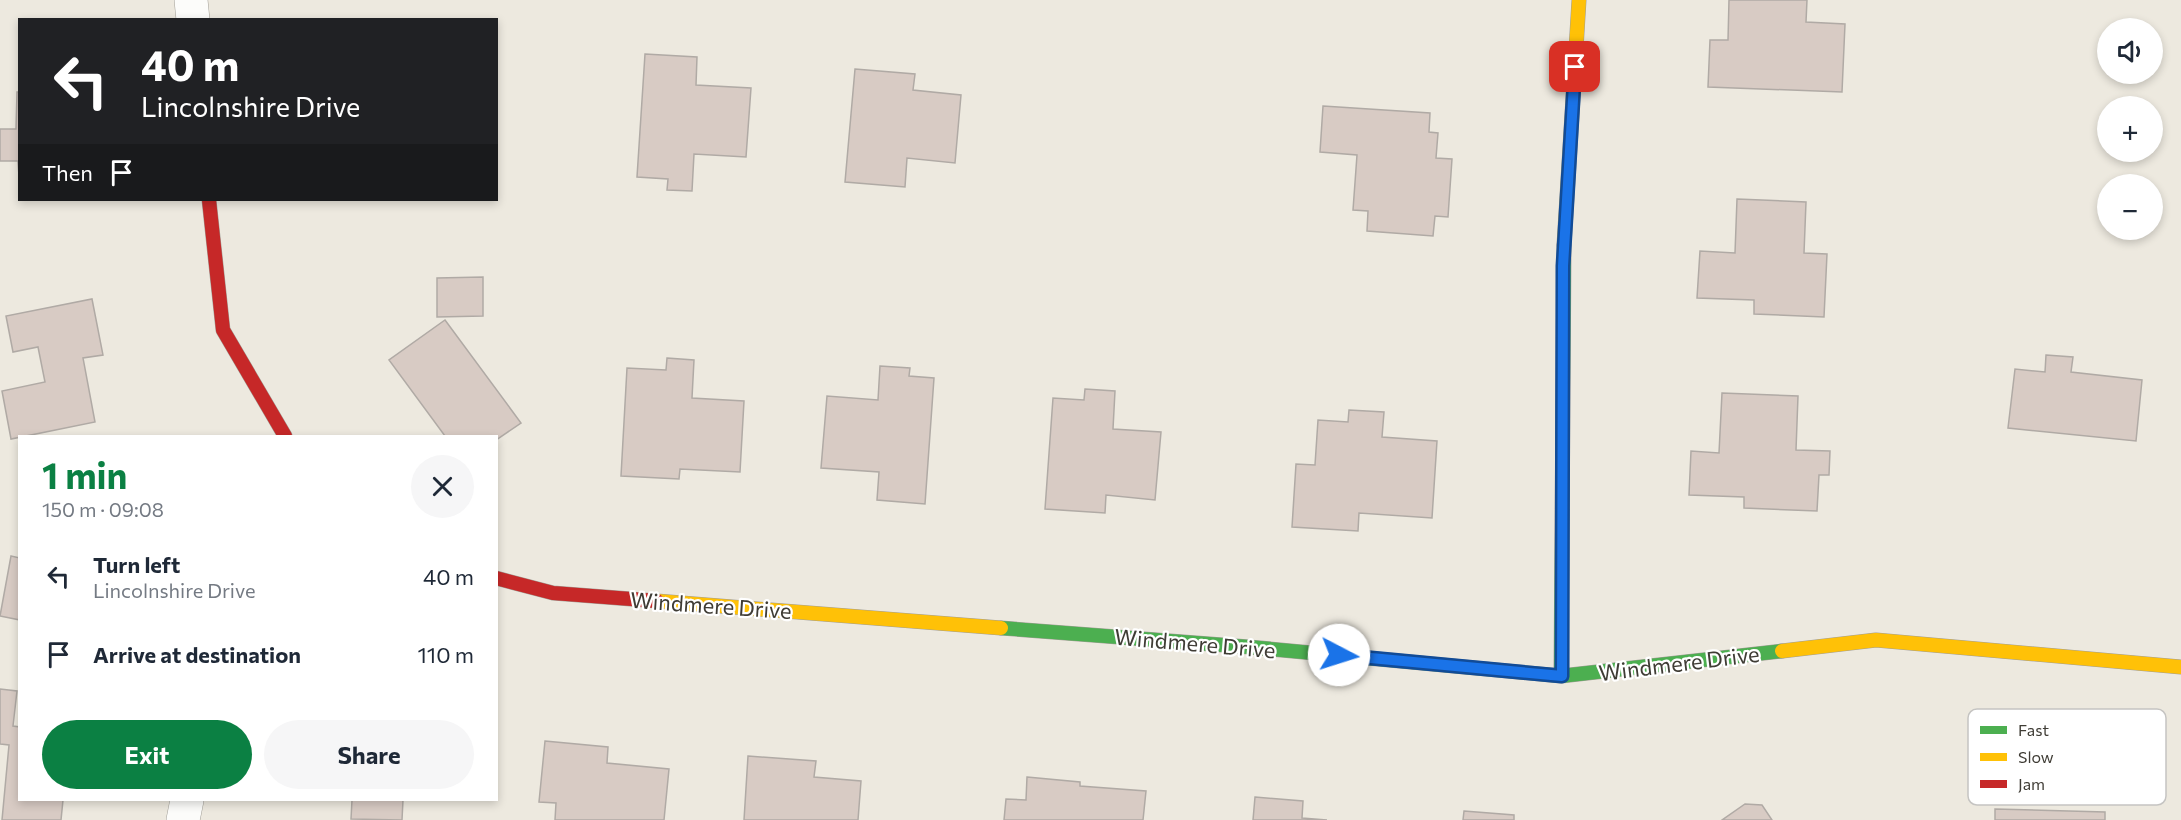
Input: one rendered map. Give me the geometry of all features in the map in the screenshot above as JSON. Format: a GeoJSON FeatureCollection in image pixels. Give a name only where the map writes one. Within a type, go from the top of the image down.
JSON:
{"type":"FeatureCollection","features":[{"type":"Feature","properties":{"kind":"street"},"geometry":{"type":"LineString","coordinates":[[191,0],[193,18]]}},
{"type":"Feature","properties":{"kind":"street"},"geometry":{"type":"LineString","coordinates":[[1562,676],[1563,266],[1579,0]]}},
{"type":"Feature","properties":{"kind":"street"},"geometry":{"type":"LineString","coordinates":[[209,201],[223,330],[284,435]]}},
{"type":"Feature","properties":{"kind":"street","name":"Windmere Drive"},"geometry":{"type":"LineString","coordinates":[[498,579],[553,593],[1250,647],[1562,676],[1876,640],[2181,667]]}},
{"type":"Feature","properties":{"kind":"street"},"geometry":{"type":"LineString","coordinates":[[183,820],[187,801]]}},
{"type":"Feature","properties":{"kind":"building"},"geometry":{"type":"Polygon","coordinates":[[[1729,0],[1807,0],[1806,22],[1845,24],[1842,92],[1708,87],[1710,40],[1728,40],[1729,0]]]}},
{"type":"Feature","properties":{"kind":"building"},"geometry":{"type":"Polygon","coordinates":[[[645,54],[697,57],[696,85],[751,88],[746,157],[694,154],[692,191],[667,190],[668,179],[637,177],[645,54]]]}},
{"type":"Feature","properties":{"kind":"building"},"geometry":{"type":"Polygon","coordinates":[[[855,69],[915,74],[913,90],[961,95],[955,163],[907,158],[905,187],[845,182],[855,69]]]}},
{"type":"Feature","properties":{"kind":"building"},"geometry":{"type":"Polygon","coordinates":[[[18,92],[18,161],[0,161],[0,129],[16,129],[18,92]]]}},
{"type":"Feature","properties":{"kind":"building"},"geometry":{"type":"Polygon","coordinates":[[[1323,106],[1430,113],[1429,132],[1438,133],[1436,158],[1452,159],[1448,217],[1435,216],[1433,236],[1367,231],[1368,211],[1353,210],[1357,155],[1320,152],[1323,106]]]}},
{"type":"Feature","properties":{"kind":"building"},"geometry":{"type":"Polygon","coordinates":[[[1737,199],[1806,202],[1804,253],[1827,254],[1824,317],[1754,314],[1754,300],[1697,298],[1700,251],[1735,253],[1737,199]]]}},
{"type":"Feature","properties":{"kind":"building"},"geometry":{"type":"Polygon","coordinates":[[[483,277],[483,316],[437,317],[437,278],[483,277]]]}},
{"type":"Feature","properties":{"kind":"building"},"geometry":{"type":"Polygon","coordinates":[[[92,299],[103,355],[83,358],[95,422],[31,435],[18,435],[18,438],[11,439],[2,391],[45,382],[38,347],[13,352],[6,316],[92,299]]]}},
{"type":"Feature","properties":{"kind":"building"},"geometry":{"type":"Polygon","coordinates":[[[445,320],[521,423],[498,439],[498,435],[444,435],[389,360],[445,320]]]}},
{"type":"Feature","properties":{"kind":"building"},"geometry":{"type":"Polygon","coordinates":[[[2046,355],[2073,357],[2071,372],[2142,380],[2136,441],[2008,428],[2015,369],[2045,372],[2046,355]]]}},
{"type":"Feature","properties":{"kind":"building"},"geometry":{"type":"Polygon","coordinates":[[[667,358],[694,360],[692,398],[744,401],[740,472],[680,469],[679,479],[621,476],[627,368],[666,370],[667,358]]]}},
{"type":"Feature","properties":{"kind":"building"},"geometry":{"type":"Polygon","coordinates":[[[880,366],[910,368],[909,376],[934,378],[925,504],[877,500],[879,472],[821,468],[827,396],[878,400],[880,366]]]}},
{"type":"Feature","properties":{"kind":"building"},"geometry":{"type":"Polygon","coordinates":[[[1085,389],[1115,391],[1113,429],[1161,432],[1155,500],[1106,495],[1105,513],[1045,509],[1053,398],[1084,400],[1085,389]]]}},
{"type":"Feature","properties":{"kind":"building"},"geometry":{"type":"Polygon","coordinates":[[[1722,393],[1798,396],[1796,450],[1830,451],[1829,475],[1819,475],[1817,511],[1744,508],[1744,497],[1689,495],[1691,451],[1719,453],[1722,393]]]}},
{"type":"Feature","properties":{"kind":"building"},"geometry":{"type":"Polygon","coordinates":[[[1349,410],[1384,412],[1382,437],[1437,441],[1432,518],[1359,513],[1358,531],[1292,527],[1296,464],[1315,465],[1318,420],[1348,422],[1349,410]]]}},
{"type":"Feature","properties":{"kind":"building"},"geometry":{"type":"Polygon","coordinates":[[[11,556],[18,558],[18,620],[0,616],[11,556]]]}},
{"type":"Feature","properties":{"kind":"building"},"geometry":{"type":"Polygon","coordinates":[[[0,689],[17,691],[13,726],[18,727],[18,801],[63,801],[61,820],[2,820],[9,745],[0,744],[0,689]]]}},
{"type":"Feature","properties":{"kind":"building"},"geometry":{"type":"Polygon","coordinates":[[[545,741],[608,747],[607,763],[669,769],[664,820],[555,820],[556,803],[539,802],[545,741]]]}},
{"type":"Feature","properties":{"kind":"building"},"geometry":{"type":"Polygon","coordinates":[[[748,756],[816,761],[814,777],[861,781],[858,820],[744,820],[748,756]]]}},
{"type":"Feature","properties":{"kind":"building"},"geometry":{"type":"Polygon","coordinates":[[[1027,777],[1080,782],[1080,786],[1146,791],[1143,820],[1004,820],[1006,799],[1026,800],[1027,777]]]}},
{"type":"Feature","properties":{"kind":"building"},"geometry":{"type":"Polygon","coordinates":[[[1255,797],[1303,801],[1302,818],[1327,820],[1253,820],[1255,797]]]}},
{"type":"Feature","properties":{"kind":"building"},"geometry":{"type":"Polygon","coordinates":[[[352,801],[403,801],[402,820],[351,819],[352,801]]]}},
{"type":"Feature","properties":{"kind":"building"},"geometry":{"type":"Polygon","coordinates":[[[1745,804],[1762,805],[1772,820],[1722,820],[1745,804]]]}},
{"type":"Feature","properties":{"kind":"building"},"geometry":{"type":"Polygon","coordinates":[[[1995,809],[2105,812],[2105,820],[1995,820],[1995,809]]]}},
{"type":"Feature","properties":{"kind":"building"},"geometry":{"type":"Polygon","coordinates":[[[1464,811],[1514,815],[1514,820],[1463,820],[1464,811]]]}},
{"type":"Feature","properties":{"kind":"traffic: fast"},"geometry":{"type":"LineString","coordinates":[[1561,676],[1564,245]]}},
{"type":"Feature","properties":{"kind":"traffic: fast"},"geometry":{"type":"LineString","coordinates":[[1001,628],[1249,647],[1561,676],[1782,651]]}},
{"type":"Feature","properties":{"kind":"traffic: slow"},"geometry":{"type":"LineString","coordinates":[[1564,245],[1579,0]]}},
{"type":"Feature","properties":{"kind":"traffic: slow"},"geometry":{"type":"LineString","coordinates":[[657,601],[1001,628]]}},
{"type":"Feature","properties":{"kind":"traffic: slow"},"geometry":{"type":"LineString","coordinates":[[1782,651],[1876,640],[2181,667]]}},
{"type":"Feature","properties":{"kind":"traffic: jam"},"geometry":{"type":"LineString","coordinates":[[209,201],[223,330],[284,435]]}},
{"type":"Feature","properties":{"kind":"traffic: jam"},"geometry":{"type":"LineString","coordinates":[[498,579],[553,593],[657,601]]}},
{"type":"Feature","properties":{"kind":"route"},"geometry":{"type":"LineString","coordinates":[[1339,655],[1562,676],[1563,266],[1575,67]]}}]}
